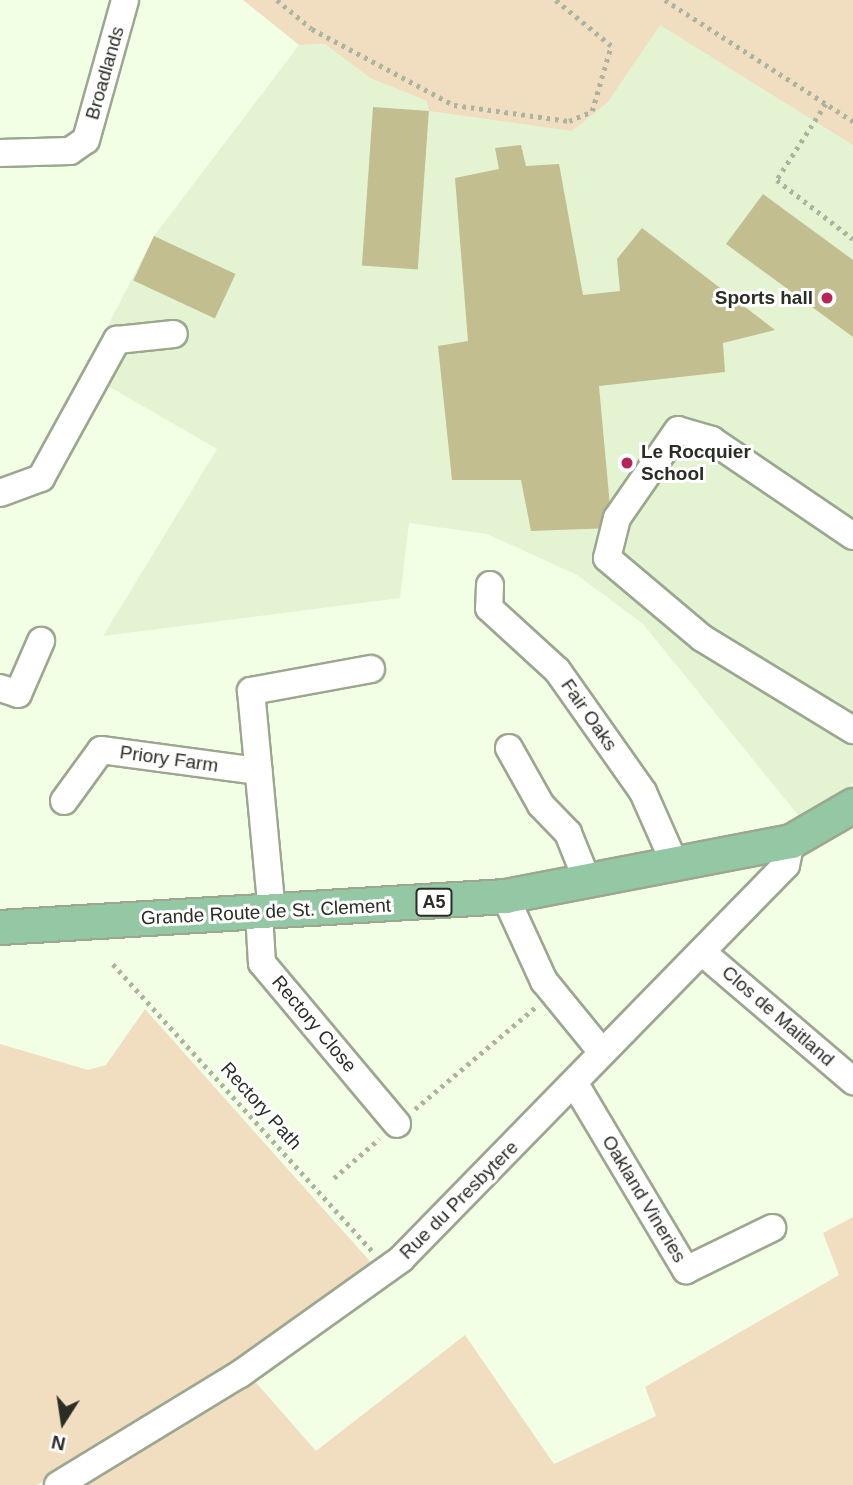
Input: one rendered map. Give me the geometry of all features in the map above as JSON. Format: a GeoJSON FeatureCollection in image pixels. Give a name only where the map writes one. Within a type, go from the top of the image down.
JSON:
{"type":"FeatureCollection","features":[{"type":"Feature","properties":{"kind":"main road","name":"Grande Route de St. Clement"},"geometry":{"type":"LineString","coordinates":[[0,927],[265,913],[505,896],[791,841],[853,805]]}},
{"type":"Feature","properties":{"kind":"street","name":"Broadlands"},"geometry":{"type":"LineString","coordinates":[[0,153],[70,151],[86,140],[125,0]]}},
{"type":"Feature","properties":{"kind":"street"},"geometry":{"type":"LineString","coordinates":[[0,493],[41,478],[117,340],[174,334]]}},
{"type":"Feature","properties":{"kind":"street"},"geometry":{"type":"LineString","coordinates":[[853,536],[712,440],[678,430],[617,518],[607,558],[702,638],[853,730]]}},
{"type":"Feature","properties":{"kind":"street","name":"Fair Oaks"},"geometry":{"type":"LineString","coordinates":[[490,585],[489,608],[557,670],[643,792],[674,862]]}},
{"type":"Feature","properties":{"kind":"street"},"geometry":{"type":"LineString","coordinates":[[0,688],[18,694],[41,642]]}},
{"type":"Feature","properties":{"kind":"street"},"geometry":{"type":"LineString","coordinates":[[265,913],[259,771],[251,691],[371,669]]}},
{"type":"Feature","properties":{"kind":"street"},"geometry":{"type":"LineString","coordinates":[[509,748],[541,805],[568,833],[587,880]]}},
{"type":"Feature","properties":{"kind":"street","name":"Priory Farm"},"geometry":{"type":"LineString","coordinates":[[64,801],[101,750],[259,771]]}},
{"type":"Feature","properties":{"kind":"street","name":"Rue du Presbytere"},"geometry":{"type":"LineString","coordinates":[[58,1485],[240,1374],[388,1268],[575,1084],[602,1052],[786,864],[791,841]]}},
{"type":"Feature","properties":{"kind":"street"},"geometry":{"type":"LineString","coordinates":[[505,896],[553,992],[602,1052]]}},
{"type":"Feature","properties":{"kind":"street","name":"Rectory Close"},"geometry":{"type":"LineString","coordinates":[[265,913],[262,963],[397,1124]]}},
{"type":"Feature","properties":{"kind":"street","name":"Clos de Maitland"},"geometry":{"type":"LineString","coordinates":[[702,952],[853,1081]]}},
{"type":"Feature","properties":{"kind":"street","name":"Oakland Vineries"},"geometry":{"type":"LineString","coordinates":[[575,1084],[686,1270],[772,1228]]}},
{"type":"Feature","properties":{"kind":"path"},"geometry":{"type":"LineString","coordinates":[[277,0],[312,29],[454,105],[569,121],[593,111],[611,46],[555,0]]}},
{"type":"Feature","properties":{"kind":"path"},"geometry":{"type":"LineString","coordinates":[[665,0],[853,121]]}},
{"type":"Feature","properties":{"kind":"path"},"geometry":{"type":"LineString","coordinates":[[826,103],[777,180],[853,239]]}},
{"type":"Feature","properties":{"kind":"path","name":"Rectory Path"},"geometry":{"type":"LineString","coordinates":[[113,964],[388,1268]]}},
{"type":"Feature","properties":{"kind":"path"},"geometry":{"type":"LineString","coordinates":[[334,1178],[553,992]]}},
{"type":"Feature","properties":{"kind":"shaded area"},"geometry":{"type":"Polygon","coordinates":[[[243,0],[853,0],[853,145],[660,25],[608,102],[572,131],[429,111],[427,101],[370,78],[325,44],[299,45],[243,0]]]}},
{"type":"Feature","properties":{"kind":"shaded area","name":"Le Rocquier School"},"geometry":{"type":"Polygon","coordinates":[[[853,0],[853,783],[802,820],[643,624],[577,575],[487,534],[409,523],[400,598],[103,636],[217,449],[84,372],[154,236],[299,45],[325,44],[370,78],[427,101],[659,24],[853,0]]]}},
{"type":"Feature","properties":{"kind":"shaded area"},"geometry":{"type":"Polygon","coordinates":[[[145,1009],[376,1268],[239,1364],[37,1485],[0,1485],[0,1044],[88,1070],[106,1065],[145,1009]]]}},
{"type":"Feature","properties":{"kind":"shaded area"},"geometry":{"type":"Polygon","coordinates":[[[853,1217],[853,1485],[75,1485],[252,1378],[316,1451],[465,1335],[554,1464],[656,1416],[645,1387],[839,1275],[823,1233],[853,1217]]]}},
{"type":"Feature","properties":{"kind":"building"},"geometry":{"type":"Polygon","coordinates":[[[373,107],[429,111],[418,270],[362,266],[373,107]]]}},
{"type":"Feature","properties":{"kind":"building"},"geometry":{"type":"Polygon","coordinates":[[[521,145],[526,166],[559,164],[583,295],[620,291],[617,259],[642,228],[775,330],[723,343],[725,372],[599,386],[612,528],[531,531],[521,480],[452,480],[438,346],[468,341],[455,178],[499,169],[495,148],[521,145]]]}},
{"type":"Feature","properties":{"kind":"building","name":"Sports hall"},"geometry":{"type":"Polygon","coordinates":[[[763,194],[853,260],[853,337],[726,244],[763,194]]]}},
{"type":"Feature","properties":{"kind":"building"},"geometry":{"type":"Polygon","coordinates":[[[154,236],[236,274],[215,318],[133,280],[154,236]]]}},
{"type":"Feature","properties":{"kind":"place","name":"Sports hall"},"geometry":{"type":"Point","coordinates":[827,298]}},
{"type":"Feature","properties":{"kind":"place","name":"Le Rocquier School"},"geometry":{"type":"Point","coordinates":[627,463]}}]}
